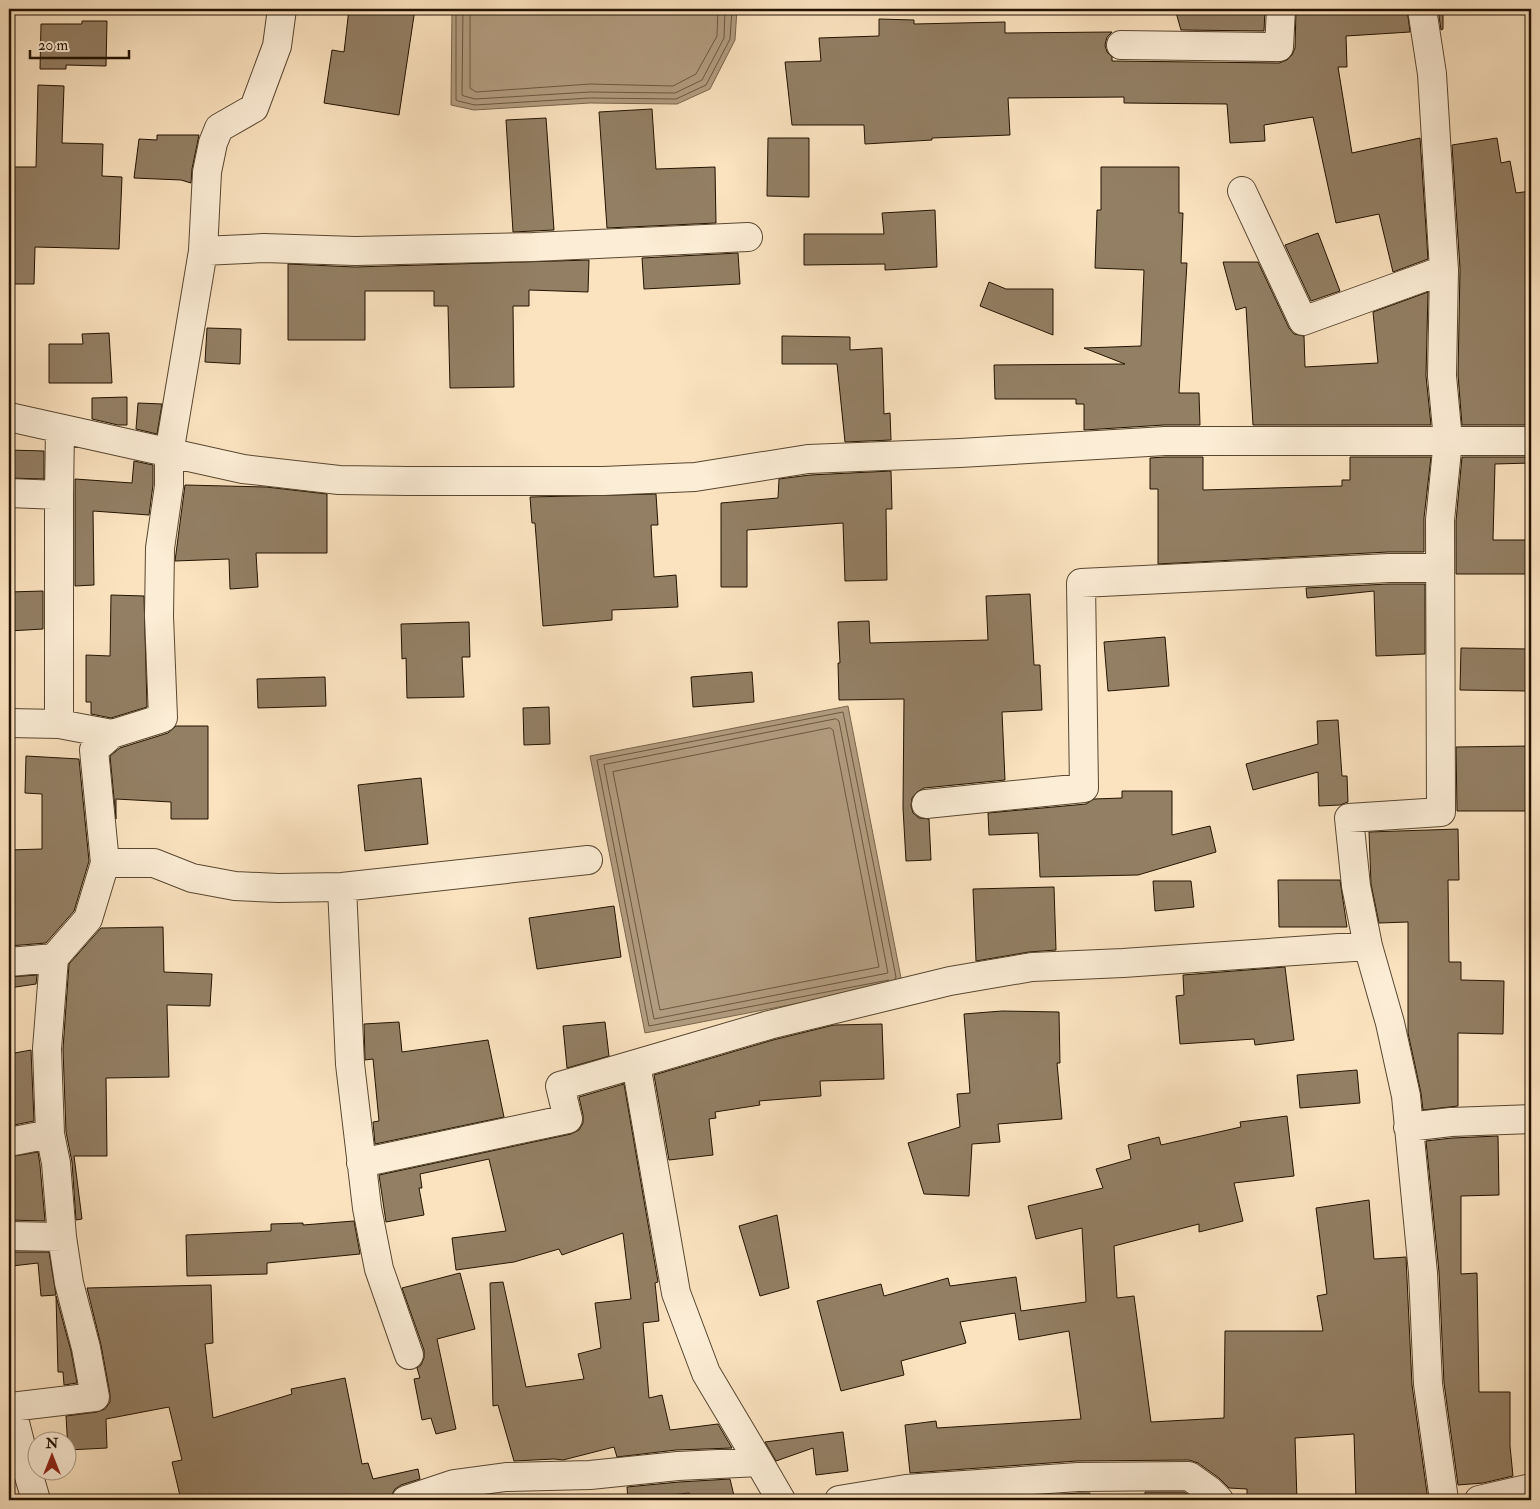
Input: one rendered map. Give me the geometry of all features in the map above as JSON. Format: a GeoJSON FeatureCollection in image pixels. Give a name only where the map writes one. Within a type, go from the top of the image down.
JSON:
{"type":"FeatureCollection","features":[{"type":"Feature","properties":{"kind":"street"},"geometry":{"type":"LineString","coordinates":[[36,1500],[11,1407],[95,1397],[86,1348],[68,1283],[56,1163],[50,1134],[47,1048],[54,958],[88,919],[105,863],[94,750],[112,734],[163,718],[159,616],[160,557],[169,486],[169,454],[202,250],[207,172],[213,143],[219,128],[254,108],[276,46],[282,9]]}},
{"type":"Feature","properties":{"kind":"street"},"geometry":{"type":"LineString","coordinates":[[1121,45],[1279,47],[1281,9]]}},
{"type":"Feature","properties":{"kind":"street"},"geometry":{"type":"LineString","coordinates":[[1422,9],[1432,74],[1444,270],[1442,376],[1448,440],[1440,520],[1441,812],[1349,818],[1356,886],[1368,946],[1390,1023],[1406,1096],[1423,1273],[1428,1384],[1444,1500]]}},
{"type":"Feature","properties":{"kind":"street"},"geometry":{"type":"LineString","coordinates":[[1242,191],[1303,320],[1444,270]]}},
{"type":"Feature","properties":{"kind":"street"},"geometry":{"type":"LineString","coordinates":[[202,250],[533,247],[748,237]]}},
{"type":"Feature","properties":{"kind":"street"},"geometry":{"type":"LineString","coordinates":[[9,417],[243,469],[339,480],[603,481],[695,477],[808,459],[960,453],[1166,441],[1531,441]]}},
{"type":"Feature","properties":{"kind":"street"},"geometry":{"type":"LineString","coordinates":[[59,724],[60,429]]}},
{"type":"Feature","properties":{"kind":"street"},"geometry":{"type":"LineString","coordinates":[[9,492],[60,495]]}},
{"type":"Feature","properties":{"kind":"street"},"geometry":{"type":"LineString","coordinates":[[926,804],[1084,788],[1081,583],[1389,568],[1440,568]]}},
{"type":"Feature","properties":{"kind":"street"},"geometry":{"type":"LineString","coordinates":[[9,723],[59,724],[112,734]]}},
{"type":"Feature","properties":{"kind":"street"},"geometry":{"type":"LineString","coordinates":[[105,863],[154,863],[192,878],[235,886],[278,888],[342,887],[588,860]]}},
{"type":"Feature","properties":{"kind":"street"},"geometry":{"type":"LineString","coordinates":[[342,887],[350,1064],[367,1208],[379,1269],[409,1355]]}},
{"type":"Feature","properties":{"kind":"street"},"geometry":{"type":"LineString","coordinates":[[361,1163],[568,1119],[560,1086],[769,1025],[950,981],[1032,967],[1123,963],[1368,946]]}},
{"type":"Feature","properties":{"kind":"street"},"geometry":{"type":"LineString","coordinates":[[9,962],[54,958]]}},
{"type":"Feature","properties":{"kind":"street"},"geometry":{"type":"LineString","coordinates":[[636,1064],[676,1293],[706,1373],[781,1500]]}},
{"type":"Feature","properties":{"kind":"street"},"geometry":{"type":"LineString","coordinates":[[1408,1127],[1450,1122],[1531,1119]]}},
{"type":"Feature","properties":{"kind":"street"},"geometry":{"type":"LineString","coordinates":[[9,1142],[50,1134]]}},
{"type":"Feature","properties":{"kind":"street"},"geometry":{"type":"LineString","coordinates":[[9,1236],[62,1237]]}},
{"type":"Feature","properties":{"kind":"street"},"geometry":{"type":"LineString","coordinates":[[406,1500],[454,1484],[506,1477],[590,1475],[678,1466],[759,1462]]}},
{"type":"Feature","properties":{"kind":"street"},"geometry":{"type":"LineString","coordinates":[[839,1500],[906,1489],[1060,1478],[1189,1476],[1210,1490],[1219,1500]]}},
{"type":"Feature","properties":{"kind":"street"},"geometry":{"type":"LineString","coordinates":[[1479,1500],[1531,1488]]}},
{"type":"Feature","properties":{"kind":"water"},"geometry":{"type":"Polygon","coordinates":[[[452,9],[737,9],[735,40],[710,89],[677,104],[590,103],[474,110],[451,105],[452,9]]]}},
{"type":"Feature","properties":{"kind":"water"},"geometry":{"type":"Polygon","coordinates":[[[848,706],[902,983],[645,1033],[590,756],[848,706]]]}},
{"type":"Feature","properties":{"kind":"building"},"geometry":{"type":"Polygon","coordinates":[[[349,9],[415,9],[399,115],[324,103],[332,50],[344,52],[349,9]]]}},
{"type":"Feature","properties":{"kind":"building"},"geometry":{"type":"Polygon","coordinates":[[[1175,9],[1265,9],[1264,31],[1181,30],[1175,9]]]}},
{"type":"Feature","properties":{"kind":"building"},"geometry":{"type":"Polygon","coordinates":[[[1296,9],[1407,9],[1410,32],[1346,36],[1347,67],[1338,67],[1352,153],[1420,138],[1428,259],[1393,272],[1379,214],[1336,223],[1313,117],[1264,125],[1265,141],[1230,143],[1227,104],[1124,103],[1124,97],[1008,98],[1010,135],[932,138],[932,140],[865,144],[864,125],[792,125],[785,62],[821,61],[819,38],[879,36],[879,19],[914,20],[914,24],[1005,22],[1005,33],[1112,32],[1107,37],[1105,45],[1107,52],[1112,57],[1112,61],[1279,63],[1287,60],[1295,48],[1296,9]]]}},
{"type":"Feature","properties":{"kind":"building"},"geometry":{"type":"Polygon","coordinates":[[[1438,9],[1443,9],[1443,29],[1441,30],[1438,9]]]}},
{"type":"Feature","properties":{"kind":"building"},"geometry":{"type":"Polygon","coordinates":[[[82,21],[107,21],[106,66],[66,65],[66,69],[40,69],[41,24],[82,24],[82,21]]]}},
{"type":"Feature","properties":{"kind":"building"},"geometry":{"type":"Polygon","coordinates":[[[38,85],[64,86],[62,143],[103,144],[102,176],[122,177],[119,249],[35,247],[34,284],[9,284],[11,193],[9,193],[9,167],[36,167],[38,85]]]}},
{"type":"Feature","properties":{"kind":"building"},"geometry":{"type":"Polygon","coordinates":[[[652,109],[656,169],[715,167],[716,223],[607,228],[599,112],[652,109]]]}},
{"type":"Feature","properties":{"kind":"building"},"geometry":{"type":"Polygon","coordinates":[[[546,118],[554,230],[513,232],[506,120],[546,118]]]}},
{"type":"Feature","properties":{"kind":"building"},"geometry":{"type":"Polygon","coordinates":[[[157,135],[199,135],[191,183],[181,180],[134,178],[139,139],[157,140],[157,135]]]}},
{"type":"Feature","properties":{"kind":"building"},"geometry":{"type":"Polygon","coordinates":[[[768,138],[809,138],[809,197],[767,196],[768,138]]]}},
{"type":"Feature","properties":{"kind":"building"},"geometry":{"type":"Polygon","coordinates":[[[1497,138],[1501,163],[1510,161],[1516,193],[1531,191],[1531,425],[1462,425],[1458,375],[1460,269],[1452,145],[1497,138]]]}},
{"type":"Feature","properties":{"kind":"building"},"geometry":{"type":"Polygon","coordinates":[[[1101,167],[1179,167],[1179,213],[1183,213],[1181,263],[1187,263],[1179,393],[1199,393],[1200,425],[1164,425],[1084,430],[1084,404],[1076,404],[1076,399],[995,399],[994,365],[1125,364],[1084,348],[1141,346],[1144,270],[1095,268],[1097,210],[1101,210],[1101,167]]]}},
{"type":"Feature","properties":{"kind":"building"},"geometry":{"type":"Polygon","coordinates":[[[935,210],[937,267],[885,270],[885,264],[804,265],[804,234],[884,234],[882,213],[935,210]]]}},
{"type":"Feature","properties":{"kind":"building"},"geometry":{"type":"Polygon","coordinates":[[[1318,233],[1340,291],[1311,301],[1285,245],[1318,233]]]}},
{"type":"Feature","properties":{"kind":"building"},"geometry":{"type":"Polygon","coordinates":[[[738,253],[740,284],[644,289],[642,258],[738,253]]]}},
{"type":"Feature","properties":{"kind":"building"},"geometry":{"type":"Polygon","coordinates":[[[589,260],[588,292],[529,290],[529,306],[513,306],[514,387],[450,388],[448,306],[434,306],[434,291],[365,291],[365,340],[288,340],[288,264],[355,267],[589,260]]]}},
{"type":"Feature","properties":{"kind":"building"},"geometry":{"type":"Polygon","coordinates":[[[1223,262],[1258,262],[1289,328],[1294,334],[1304,336],[1305,367],[1378,363],[1373,312],[1428,292],[1426,376],[1431,425],[1253,425],[1246,307],[1236,310],[1223,262]]]}},
{"type":"Feature","properties":{"kind":"building"},"geometry":{"type":"Polygon","coordinates":[[[989,282],[1006,289],[1053,289],[1053,335],[980,306],[989,282]]]}},
{"type":"Feature","properties":{"kind":"building"},"geometry":{"type":"Polygon","coordinates":[[[207,328],[241,329],[240,364],[205,362],[207,328]]]}},
{"type":"Feature","properties":{"kind":"building"},"geometry":{"type":"Polygon","coordinates":[[[109,333],[112,383],[49,383],[49,344],[83,344],[82,334],[109,333]]]}},
{"type":"Feature","properties":{"kind":"building"},"geometry":{"type":"Polygon","coordinates":[[[782,336],[850,337],[850,350],[882,348],[884,414],[890,413],[891,440],[845,442],[837,364],[782,364],[782,336]]]}},
{"type":"Feature","properties":{"kind":"building"},"geometry":{"type":"Polygon","coordinates":[[[127,397],[127,425],[118,425],[92,419],[92,398],[127,397]]]}},
{"type":"Feature","properties":{"kind":"building"},"geometry":{"type":"Polygon","coordinates":[[[138,403],[162,404],[157,434],[136,429],[138,403]]]}},
{"type":"Feature","properties":{"kind":"building"},"geometry":{"type":"Polygon","coordinates":[[[9,450],[44,451],[44,479],[9,478],[9,450]]]}},
{"type":"Feature","properties":{"kind":"building"},"geometry":{"type":"Polygon","coordinates":[[[1203,457],[1203,490],[1342,486],[1342,480],[1350,480],[1350,457],[1431,457],[1424,518],[1424,552],[1388,552],[1158,564],[1158,489],[1150,489],[1150,458],[1203,457]]]}},
{"type":"Feature","properties":{"kind":"building"},"geometry":{"type":"Polygon","coordinates":[[[1462,457],[1531,457],[1531,463],[1495,464],[1493,540],[1527,540],[1527,574],[1456,574],[1456,521],[1462,457]]]}},
{"type":"Feature","properties":{"kind":"building"},"geometry":{"type":"Polygon","coordinates":[[[134,461],[153,465],[153,485],[149,515],[93,511],[94,585],[75,586],[75,479],[132,483],[134,461]]]}},
{"type":"Feature","properties":{"kind":"building"},"geometry":{"type":"Polygon","coordinates":[[[891,471],[892,509],[886,509],[887,580],[845,581],[843,523],[747,530],[747,587],[721,587],[721,503],[778,498],[779,479],[810,475],[891,471]]]}},
{"type":"Feature","properties":{"kind":"building"},"geometry":{"type":"Polygon","coordinates":[[[185,485],[266,487],[327,494],[327,553],[256,553],[258,587],[230,589],[229,559],[175,561],[185,485]]]}},
{"type":"Feature","properties":{"kind":"building"},"geometry":{"type":"Polygon","coordinates":[[[656,494],[658,525],[651,525],[654,577],[676,575],[678,607],[612,610],[612,620],[543,626],[535,523],[532,523],[530,497],[656,494]]]}},
{"type":"Feature","properties":{"kind":"building"},"geometry":{"type":"Polygon","coordinates":[[[1425,584],[1425,654],[1376,656],[1374,591],[1307,598],[1306,588],[1425,584]]]}},
{"type":"Feature","properties":{"kind":"building"},"geometry":{"type":"Polygon","coordinates":[[[43,591],[43,629],[9,631],[9,592],[43,591]]]}},
{"type":"Feature","properties":{"kind":"building"},"geometry":{"type":"Polygon","coordinates":[[[1030,594],[1034,665],[1040,665],[1042,710],[1002,712],[1005,780],[924,788],[917,792],[912,798],[911,806],[913,813],[919,818],[929,819],[931,860],[906,861],[903,808],[904,699],[839,700],[838,622],[869,621],[870,643],[988,640],[986,596],[1030,594]]]}},
{"type":"Feature","properties":{"kind":"building"},"geometry":{"type":"Polygon","coordinates":[[[111,595],[144,596],[147,707],[111,718],[91,714],[91,702],[86,702],[86,655],[110,656],[111,595]]]}},
{"type":"Feature","properties":{"kind":"building"},"geometry":{"type":"Polygon","coordinates":[[[469,622],[470,657],[462,657],[464,697],[407,698],[406,658],[402,659],[401,624],[469,622]]]}},
{"type":"Feature","properties":{"kind":"building"},"geometry":{"type":"Polygon","coordinates":[[[1165,637],[1169,686],[1108,691],[1104,642],[1165,637]]]}},
{"type":"Feature","properties":{"kind":"building"},"geometry":{"type":"Polygon","coordinates":[[[1461,648],[1529,649],[1528,691],[1460,690],[1461,648]]]}},
{"type":"Feature","properties":{"kind":"building"},"geometry":{"type":"Polygon","coordinates":[[[752,672],[754,702],[693,707],[691,677],[752,672]]]}},
{"type":"Feature","properties":{"kind":"building"},"geometry":{"type":"Polygon","coordinates":[[[325,677],[326,706],[258,708],[257,679],[325,677]]]}},
{"type":"Feature","properties":{"kind":"building"},"geometry":{"type":"Polygon","coordinates":[[[549,707],[550,744],[524,745],[523,708],[549,707]]]}},
{"type":"Feature","properties":{"kind":"building"},"geometry":{"type":"Polygon","coordinates":[[[1338,720],[1342,776],[1347,776],[1348,802],[1340,805],[1319,806],[1318,772],[1253,790],[1246,764],[1318,744],[1317,721],[1338,720]]]}},
{"type":"Feature","properties":{"kind":"building"},"geometry":{"type":"Polygon","coordinates":[[[176,726],[208,726],[208,819],[171,819],[171,802],[116,799],[116,819],[110,756],[120,748],[168,733],[176,726]]]}},
{"type":"Feature","properties":{"kind":"building"},"geometry":{"type":"Polygon","coordinates":[[[1531,746],[1531,811],[1457,811],[1456,747],[1531,746]]]}},
{"type":"Feature","properties":{"kind":"building"},"geometry":{"type":"Polygon","coordinates":[[[26,756],[79,759],[89,861],[74,911],[46,943],[9,946],[9,850],[42,849],[42,794],[25,793],[26,756]]]}},
{"type":"Feature","properties":{"kind":"building"},"geometry":{"type":"Polygon","coordinates":[[[421,778],[428,844],[365,851],[358,785],[421,778]]]}},
{"type":"Feature","properties":{"kind":"building"},"geometry":{"type":"Polygon","coordinates":[[[1122,791],[1172,791],[1172,835],[1210,826],[1216,852],[1138,875],[1040,877],[1038,833],[989,835],[988,813],[1086,804],[1094,799],[1122,798],[1122,791]]]}},
{"type":"Feature","properties":{"kind":"building"},"geometry":{"type":"Polygon","coordinates":[[[1458,829],[1459,880],[1448,880],[1449,962],[1461,962],[1461,980],[1504,981],[1503,1034],[1458,1033],[1458,1106],[1423,1110],[1408,1033],[1408,922],[1379,923],[1371,884],[1369,832],[1458,829]]]}},
{"type":"Feature","properties":{"kind":"building"},"geometry":{"type":"Polygon","coordinates":[[[1278,880],[1340,880],[1347,927],[1279,927],[1278,880]]]}},
{"type":"Feature","properties":{"kind":"building"},"geometry":{"type":"Polygon","coordinates":[[[1153,881],[1191,881],[1194,907],[1155,911],[1153,881]]]}},
{"type":"Feature","properties":{"kind":"building"},"geometry":{"type":"Polygon","coordinates":[[[1054,887],[1056,950],[1029,952],[976,961],[973,889],[1054,887]]]}},
{"type":"Feature","properties":{"kind":"building"},"geometry":{"type":"Polygon","coordinates":[[[614,906],[621,957],[537,969],[529,918],[614,906]]]}},
{"type":"Feature","properties":{"kind":"building"},"geometry":{"type":"Polygon","coordinates":[[[163,927],[164,972],[212,974],[210,1006],[167,1005],[169,1077],[106,1078],[107,1156],[74,1156],[82,1219],[76,1220],[72,1162],[66,1132],[63,1049],[69,964],[101,928],[163,927]]]}},
{"type":"Feature","properties":{"kind":"building"},"geometry":{"type":"Polygon","coordinates":[[[1285,967],[1294,1040],[1255,1045],[1254,1039],[1180,1044],[1176,996],[1184,995],[1183,975],[1285,967]]]}},
{"type":"Feature","properties":{"kind":"building"},"geometry":{"type":"Polygon","coordinates":[[[37,975],[36,984],[9,988],[9,977],[37,975]]]}},
{"type":"Feature","properties":{"kind":"building"},"geometry":{"type":"Polygon","coordinates":[[[1002,1011],[1059,1012],[1060,1063],[1057,1063],[1062,1119],[998,1124],[1000,1142],[972,1144],[969,1196],[924,1194],[908,1143],[960,1127],[957,1094],[970,1093],[964,1014],[1002,1011]]]}},
{"type":"Feature","properties":{"kind":"building"},"geometry":{"type":"Polygon","coordinates":[[[399,1022],[402,1052],[488,1040],[504,1117],[375,1144],[373,1122],[379,1121],[373,1059],[365,1060],[364,1024],[399,1022]]]}},
{"type":"Feature","properties":{"kind":"building"},"geometry":{"type":"Polygon","coordinates":[[[605,1022],[609,1056],[567,1068],[563,1026],[605,1022]]]}},
{"type":"Feature","properties":{"kind":"building"},"geometry":{"type":"Polygon","coordinates":[[[882,1024],[884,1079],[820,1081],[821,1096],[759,1101],[760,1105],[715,1112],[716,1118],[709,1119],[713,1155],[669,1160],[654,1075],[773,1040],[834,1025],[882,1024]]]}},
{"type":"Feature","properties":{"kind":"building"},"geometry":{"type":"Polygon","coordinates":[[[31,1050],[34,1121],[9,1126],[9,1054],[31,1050]]]}},
{"type":"Feature","properties":{"kind":"building"},"geometry":{"type":"Polygon","coordinates":[[[1357,1070],[1360,1103],[1300,1108],[1297,1075],[1357,1070]]]}},
{"type":"Feature","properties":{"kind":"building"},"geometry":{"type":"Polygon","coordinates":[[[624,1084],[658,1282],[655,1283],[659,1321],[643,1323],[649,1398],[662,1395],[670,1430],[718,1424],[732,1448],[676,1450],[617,1457],[614,1447],[563,1460],[514,1461],[498,1405],[493,1406],[490,1283],[503,1282],[526,1387],[584,1379],[578,1354],[601,1348],[595,1303],[631,1299],[623,1233],[562,1255],[559,1249],[514,1262],[456,1270],[452,1238],[506,1231],[489,1159],[420,1174],[422,1188],[419,1188],[424,1215],[386,1222],[379,1175],[571,1134],[579,1130],[583,1123],[579,1097],[624,1084]]]}},
{"type":"Feature","properties":{"kind":"building"},"geometry":{"type":"Polygon","coordinates":[[[1287,1116],[1294,1176],[1234,1183],[1243,1221],[1199,1232],[1199,1224],[1114,1246],[1117,1298],[1134,1296],[1151,1422],[1224,1418],[1225,1331],[1323,1331],[1317,1296],[1327,1294],[1316,1208],[1369,1200],[1374,1259],[1406,1257],[1412,1385],[1428,1500],[1356,1500],[1354,1434],[1295,1438],[1297,1500],[1247,1500],[1247,1489],[1229,1488],[1219,1478],[1198,1463],[1189,1460],[1077,1461],[910,1473],[905,1425],[936,1421],[937,1428],[1081,1419],[1069,1331],[1019,1340],[1015,1313],[960,1322],[966,1343],[901,1361],[904,1375],[841,1391],[817,1301],[881,1284],[884,1296],[948,1278],[950,1286],[1016,1277],[1021,1311],[1086,1302],[1082,1228],[1036,1239],[1028,1206],[1103,1188],[1096,1169],[1131,1159],[1128,1145],[1159,1137],[1161,1145],[1241,1127],[1240,1122],[1287,1116]]]}},
{"type":"Feature","properties":{"kind":"building"},"geometry":{"type":"Polygon","coordinates":[[[1498,1136],[1499,1195],[1461,1196],[1461,1274],[1477,1273],[1479,1392],[1510,1392],[1510,1446],[1513,1476],[1483,1483],[1458,1485],[1444,1383],[1439,1272],[1426,1141],[1498,1136]]]}},
{"type":"Feature","properties":{"kind":"building"},"geometry":{"type":"Polygon","coordinates":[[[38,1152],[45,1221],[9,1220],[9,1157],[38,1152]]]}},
{"type":"Feature","properties":{"kind":"building"},"geometry":{"type":"Polygon","coordinates":[[[777,1215],[789,1288],[760,1296],[739,1226],[777,1215]]]}},
{"type":"Feature","properties":{"kind":"building"},"geometry":{"type":"Polygon","coordinates":[[[354,1221],[360,1254],[267,1263],[267,1274],[187,1276],[186,1235],[271,1231],[271,1224],[303,1223],[303,1225],[354,1221]]]}},
{"type":"Feature","properties":{"kind":"building"},"geometry":{"type":"Polygon","coordinates":[[[11,1252],[49,1252],[56,1295],[41,1296],[38,1263],[12,1266],[11,1252]]]}},
{"type":"Feature","properties":{"kind":"building"},"geometry":{"type":"Polygon","coordinates":[[[460,1273],[475,1329],[437,1339],[456,1429],[436,1434],[431,1418],[422,1420],[414,1379],[420,1378],[417,1368],[421,1365],[424,1358],[424,1350],[402,1288],[460,1273]]]}},
{"type":"Feature","properties":{"kind":"building"},"geometry":{"type":"Polygon","coordinates":[[[211,1285],[213,1343],[205,1344],[213,1418],[292,1394],[291,1389],[345,1378],[362,1464],[368,1463],[373,1479],[418,1469],[420,1479],[395,1489],[391,1500],[181,1500],[172,1462],[182,1460],[169,1407],[106,1419],[107,1448],[78,1449],[78,1432],[67,1432],[66,1416],[97,1412],[105,1409],[110,1402],[101,1345],[87,1288],[211,1285]]]}},
{"type":"Feature","properties":{"kind":"building"},"geometry":{"type":"Polygon","coordinates":[[[56,1296],[71,1351],[77,1383],[64,1385],[63,1372],[58,1372],[56,1296]]]}},
{"type":"Feature","properties":{"kind":"building"},"geometry":{"type":"Polygon","coordinates":[[[843,1432],[848,1471],[816,1475],[813,1448],[776,1461],[765,1442],[843,1432]]]}},
{"type":"Feature","properties":{"kind":"building"},"geometry":{"type":"Polygon","coordinates":[[[730,1479],[735,1500],[691,1500],[689,1493],[628,1500],[627,1487],[730,1479]]]}},
{"type":"Feature","properties":{"kind":"building"},"geometry":{"type":"Polygon","coordinates":[[[1145,1492],[1184,1492],[1196,1500],[1145,1500],[1145,1492]]]}},
{"type":"Feature","properties":{"kind":"building"},"geometry":{"type":"Polygon","coordinates":[[[1090,1493],[1090,1500],[969,1500],[1090,1493]]]}}]}
